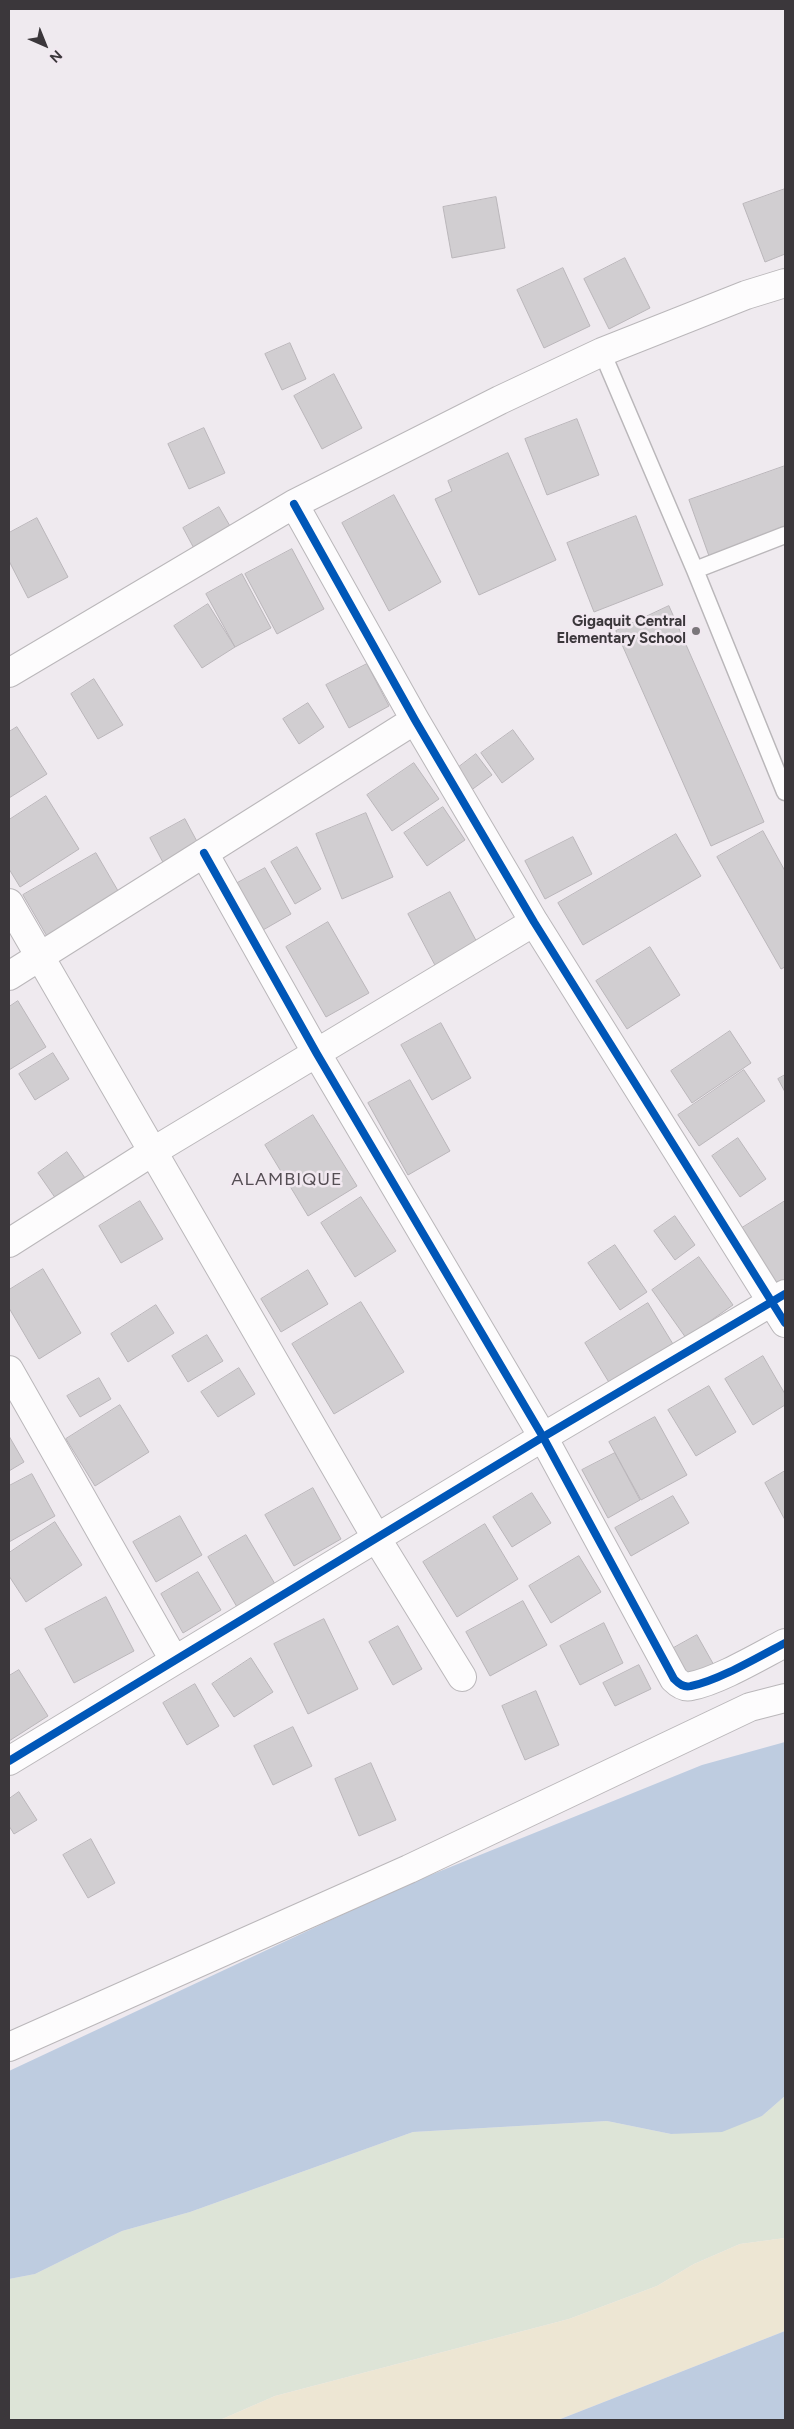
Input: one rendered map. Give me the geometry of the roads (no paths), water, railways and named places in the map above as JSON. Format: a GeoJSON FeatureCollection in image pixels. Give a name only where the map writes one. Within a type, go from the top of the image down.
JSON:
{"type":"FeatureCollection","features":[{"type":"Feature","properties":{"kind":"street"},"geometry":{"type":"LineString","coordinates":[[9,673],[294,504],[500,400],[602,352],[746,295],[785,283]]}},
{"type":"Feature","properties":{"kind":"street"},"geometry":{"type":"LineString","coordinates":[[9,1761],[543,1437],[781,1306],[534,922],[416,720],[294,504]]}},
{"type":"Feature","properties":{"kind":"street"},"geometry":{"type":"LineString","coordinates":[[9,976],[416,720]]}},
{"type":"Feature","properties":{"kind":"street"},"geometry":{"type":"LineString","coordinates":[[204,852],[316,1054],[543,1437],[679,1684],[690,1686],[725,1673],[785,1644]]}},
{"type":"Feature","properties":{"kind":"street"},"geometry":{"type":"LineString","coordinates":[[9,903],[377,1539],[462,1677]]}},
{"type":"Feature","properties":{"kind":"street"},"geometry":{"type":"LineString","coordinates":[[9,1243],[152,1152],[534,922]]}},
{"type":"Feature","properties":{"kind":"street"},"geometry":{"type":"LineString","coordinates":[[9,1370],[174,1660]]}},
{"type":"Feature","properties":{"kind":"street"},"geometry":{"type":"LineString","coordinates":[[9,2047],[409,1869],[750,1707],[785,1698]]}},
{"type":"Feature","properties":{"kind":"lane"},"geometry":{"type":"LineString","coordinates":[[602,352],[695,570],[785,792]]}},
{"type":"Feature","properties":{"kind":"lane"},"geometry":{"type":"LineString","coordinates":[[695,570],[785,535]]}},
{"type":"Feature","properties":{"kind":"water"},"geometry":{"type":"Polygon","coordinates":[[[785,1742],[785,2096],[762,2116],[722,2132],[671,2134],[607,2121],[413,2132],[190,2212],[122,2231],[35,2274],[9,2279],[9,2071],[401,1887],[702,1765],[785,1742]]]}},
{"type":"Feature","properties":{"kind":"water"},"geometry":{"type":"Polygon","coordinates":[[[785,2331],[785,2420],[558,2420],[785,2331]]]}},
{"type":"Feature","properties":{"kind":"place","name":"Gigaquit Central Elementary School"},"geometry":{"type":"Point","coordinates":[696,631]}},
{"type":"Feature","properties":{"kind":"district","name":"ALAMBIQUE"},"geometry":{"type":"Point","coordinates":[287,1180]}}]}
